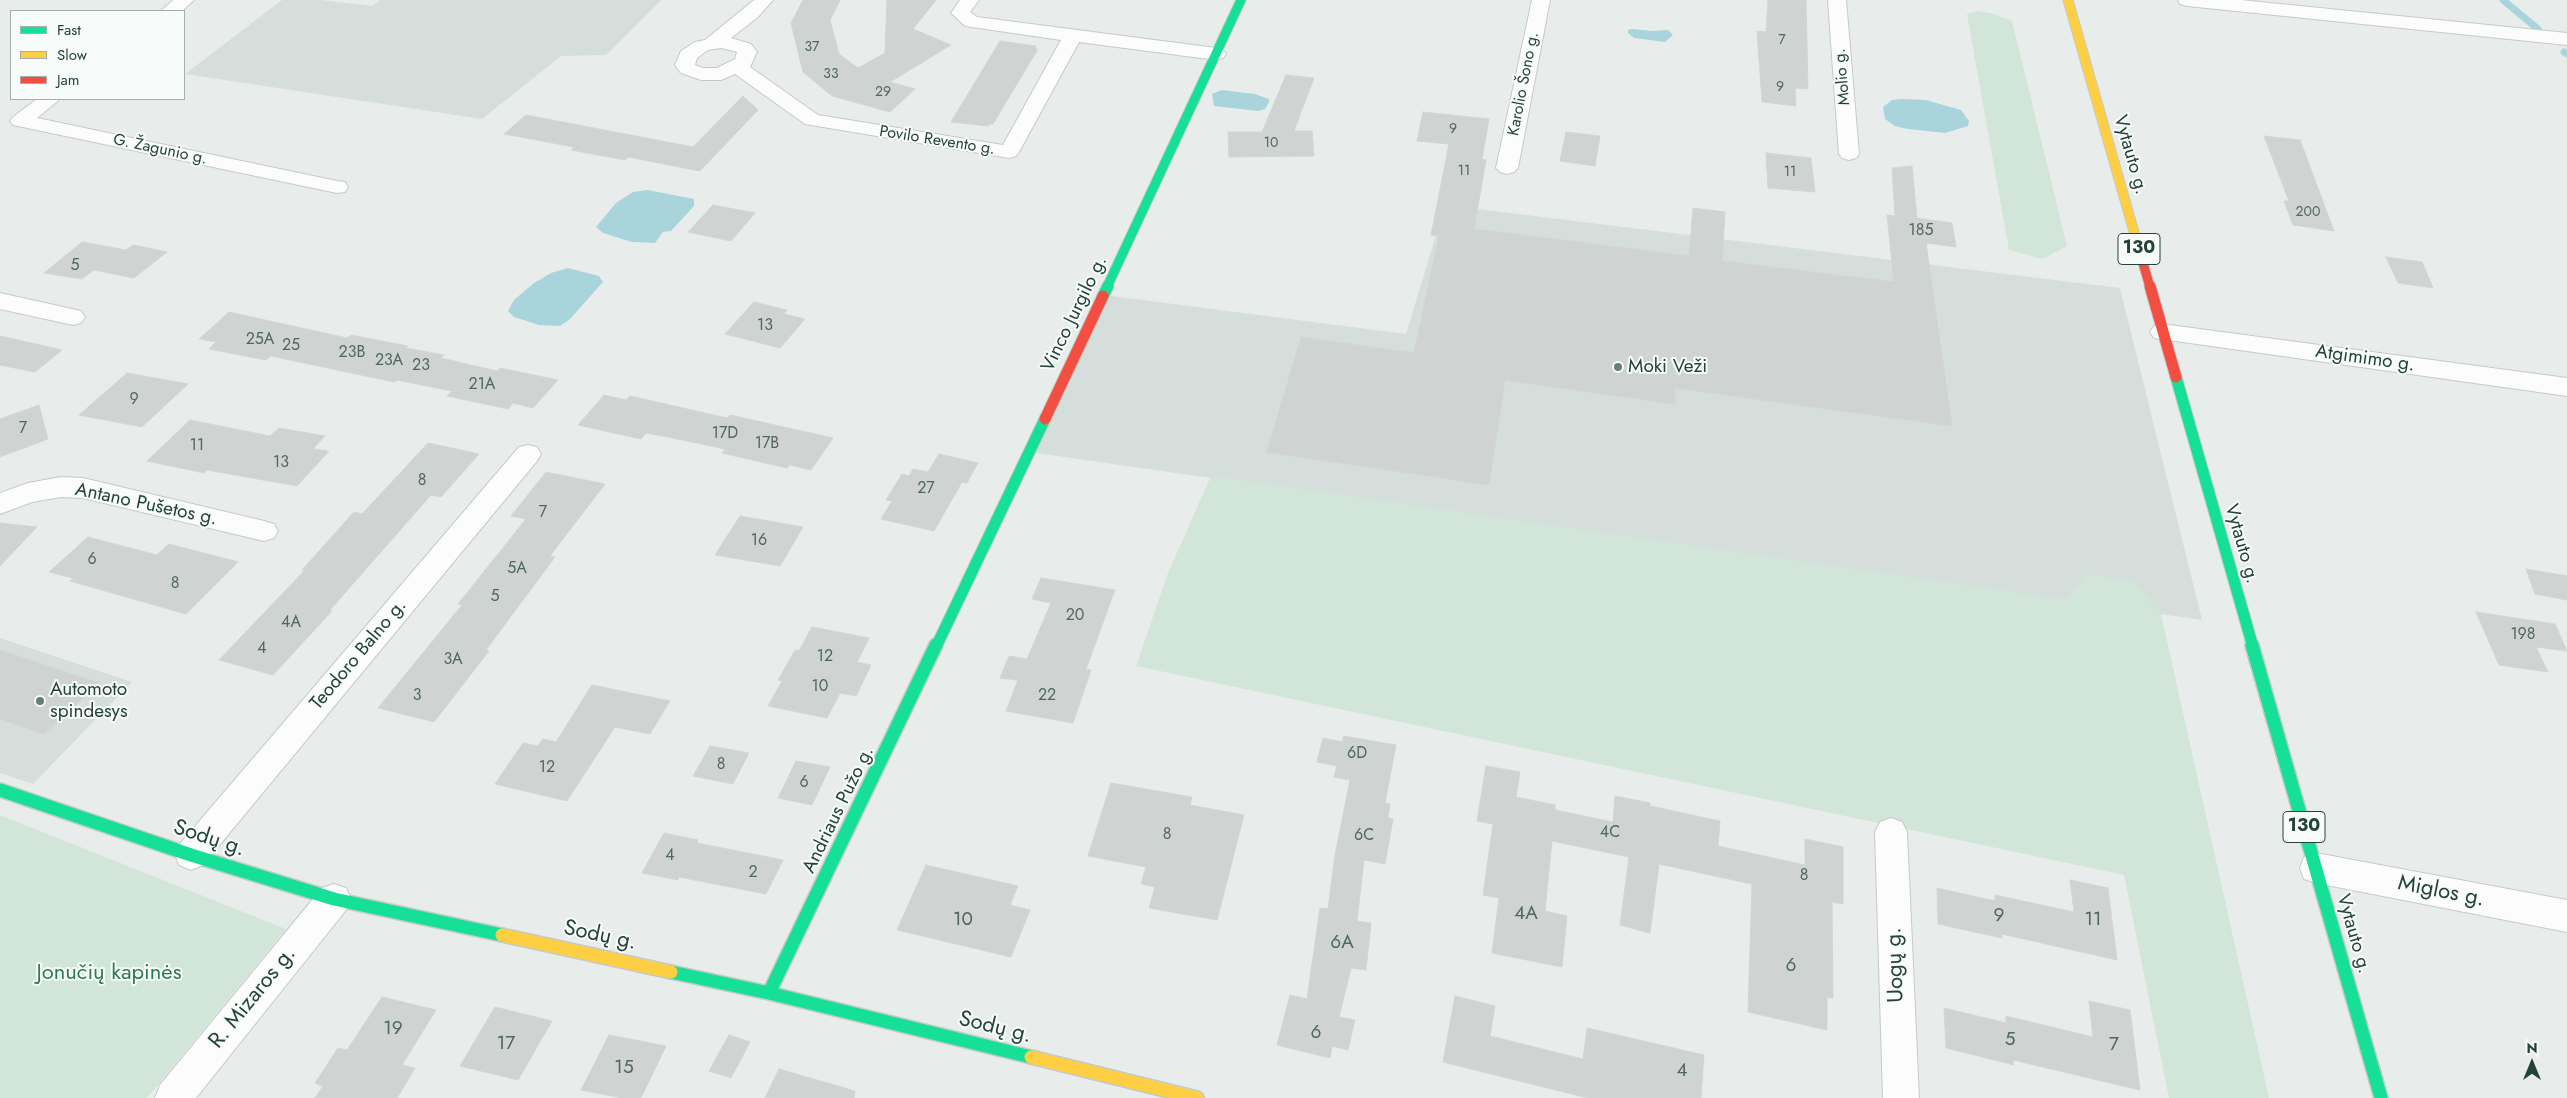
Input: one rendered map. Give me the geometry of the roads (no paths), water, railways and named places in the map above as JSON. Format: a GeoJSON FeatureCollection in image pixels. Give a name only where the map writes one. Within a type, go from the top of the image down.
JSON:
{"type":"FeatureCollection","features":[{"type":"Feature","properties":{"kind":"main road","name":"Vinco Jurgilo g."},"geometry":{"type":"LineString","coordinates":[[940,642],[1241,0]]}},
{"type":"Feature","properties":{"kind":"main road","name":"Vytauto g."},"geometry":{"type":"LineString","coordinates":[[2068,0],[2382,1098]]}},
{"type":"Feature","properties":{"kind":"main road","name":"Andriaus Pužo g."},"geometry":{"type":"LineString","coordinates":[[769,993],[940,642]]}},
{"type":"Feature","properties":{"kind":"main road","name":"Sodų g."},"geometry":{"type":"LineString","coordinates":[[0,790],[191,855],[334,899],[769,993],[1198,1098]]}},
{"type":"Feature","properties":{"kind":"street"},"geometry":{"type":"LineString","coordinates":[[171,10],[185,0]]}},
{"type":"Feature","properties":{"kind":"street"},"geometry":{"type":"LineString","coordinates":[[970,0],[960,12],[972,22],[1216,54]]}},
{"type":"Feature","properties":{"kind":"street","name":"Karolio Šono g."},"geometry":{"type":"LineString","coordinates":[[1507,168],[1541,0]]}},
{"type":"Feature","properties":{"kind":"street","name":"Molio g."},"geometry":{"type":"LineString","coordinates":[[1837,0],[1850,154]]}},
{"type":"Feature","properties":{"kind":"street"},"geometry":{"type":"LineString","coordinates":[[2188,0],[2567,39]]}},
{"type":"Feature","properties":{"kind":"street"},"geometry":{"type":"LineString","coordinates":[[757,7],[744,48],[747,57],[738,67],[711,75],[701,74],[688,69],[685,65],[688,55],[712,44],[757,7]]}},
{"type":"Feature","properties":{"kind":"street","name":"Povilo Revento g."},"geometry":{"type":"LineString","coordinates":[[738,67],[812,120],[1009,152],[1073,36]]}},
{"type":"Feature","properties":{"kind":"street"},"geometry":{"type":"LineString","coordinates":[[712,44],[730,43],[744,48]]}},
{"type":"Feature","properties":{"kind":"street","name":"G. Žagunio g."},"geometry":{"type":"LineString","coordinates":[[49,100],[20,121],[337,188]]}},
{"type":"Feature","properties":{"kind":"street"},"geometry":{"type":"LineString","coordinates":[[0,301],[73,317]]}},
{"type":"Feature","properties":{"kind":"street","name":"Atgimimo g."},"geometry":{"type":"LineString","coordinates":[[2162,332],[2567,386]]}},
{"type":"Feature","properties":{"kind":"street","name":"Teodoro Balno g."},"geometry":{"type":"LineString","coordinates":[[191,855],[528,454]]}},
{"type":"Feature","properties":{"kind":"street","name":"Antano Pušetos g."},"geometry":{"type":"LineString","coordinates":[[0,504],[28,493],[61,487],[83,488],[264,531]]}},
{"type":"Feature","properties":{"kind":"street","name":"Uogų g."},"geometry":{"type":"LineString","coordinates":[[1891,832],[1901,1098]]}},
{"type":"Feature","properties":{"kind":"street","name":"Miglos g."},"geometry":{"type":"LineString","coordinates":[[2316,868],[2567,916]]}},
{"type":"Feature","properties":{"kind":"street","name":"R. Mizaros g."},"geometry":{"type":"LineString","coordinates":[[172,1098],[334,899]]}},
{"type":"Feature","properties":{"kind":"water"},"geometry":{"type":"Polygon","coordinates":[[[1628,30],[1668,30],[1673,35],[1665,42],[1634,38],[1628,33],[1628,30]]]}},
{"type":"Feature","properties":{"kind":"water"},"geometry":{"type":"Polygon","coordinates":[[[1222,90],[1255,94],[1269,99],[1269,102],[1265,109],[1258,111],[1214,106],[1212,94],[1222,90]]]}},
{"type":"Feature","properties":{"kind":"water"},"geometry":{"type":"Polygon","coordinates":[[[1892,100],[1926,100],[1961,110],[1969,121],[1968,126],[1945,133],[1895,126],[1885,119],[1883,107],[1892,100]]]}},
{"type":"Feature","properties":{"kind":"water"},"geometry":{"type":"Polygon","coordinates":[[[648,190],[694,199],[694,206],[671,231],[663,232],[655,243],[632,242],[603,233],[596,227],[616,203],[633,192],[648,190]]]}},
{"type":"Feature","properties":{"kind":"water"},"geometry":{"type":"Polygon","coordinates":[[[568,268],[599,276],[603,282],[570,319],[560,326],[539,325],[514,317],[508,311],[514,300],[534,283],[551,273],[568,268]]]}},
{"type":"Feature","properties":{"kind":"waterway"},"geometry":{"type":"LineString","coordinates":[[2503,0],[2538,29]]}},
{"type":"Feature","properties":{"kind":"place","name":"Moki Veži"},"geometry":{"type":"Point","coordinates":[1618,367]}},
{"type":"Feature","properties":{"kind":"place","name":"Automoto spindesys"},"geometry":{"type":"Point","coordinates":[40,701]}},
{"type":"Feature","properties":{"kind":"park label","name":"Jonučių kapinės"},"geometry":{"type":"Point","coordinates":[109,974]}}]}
